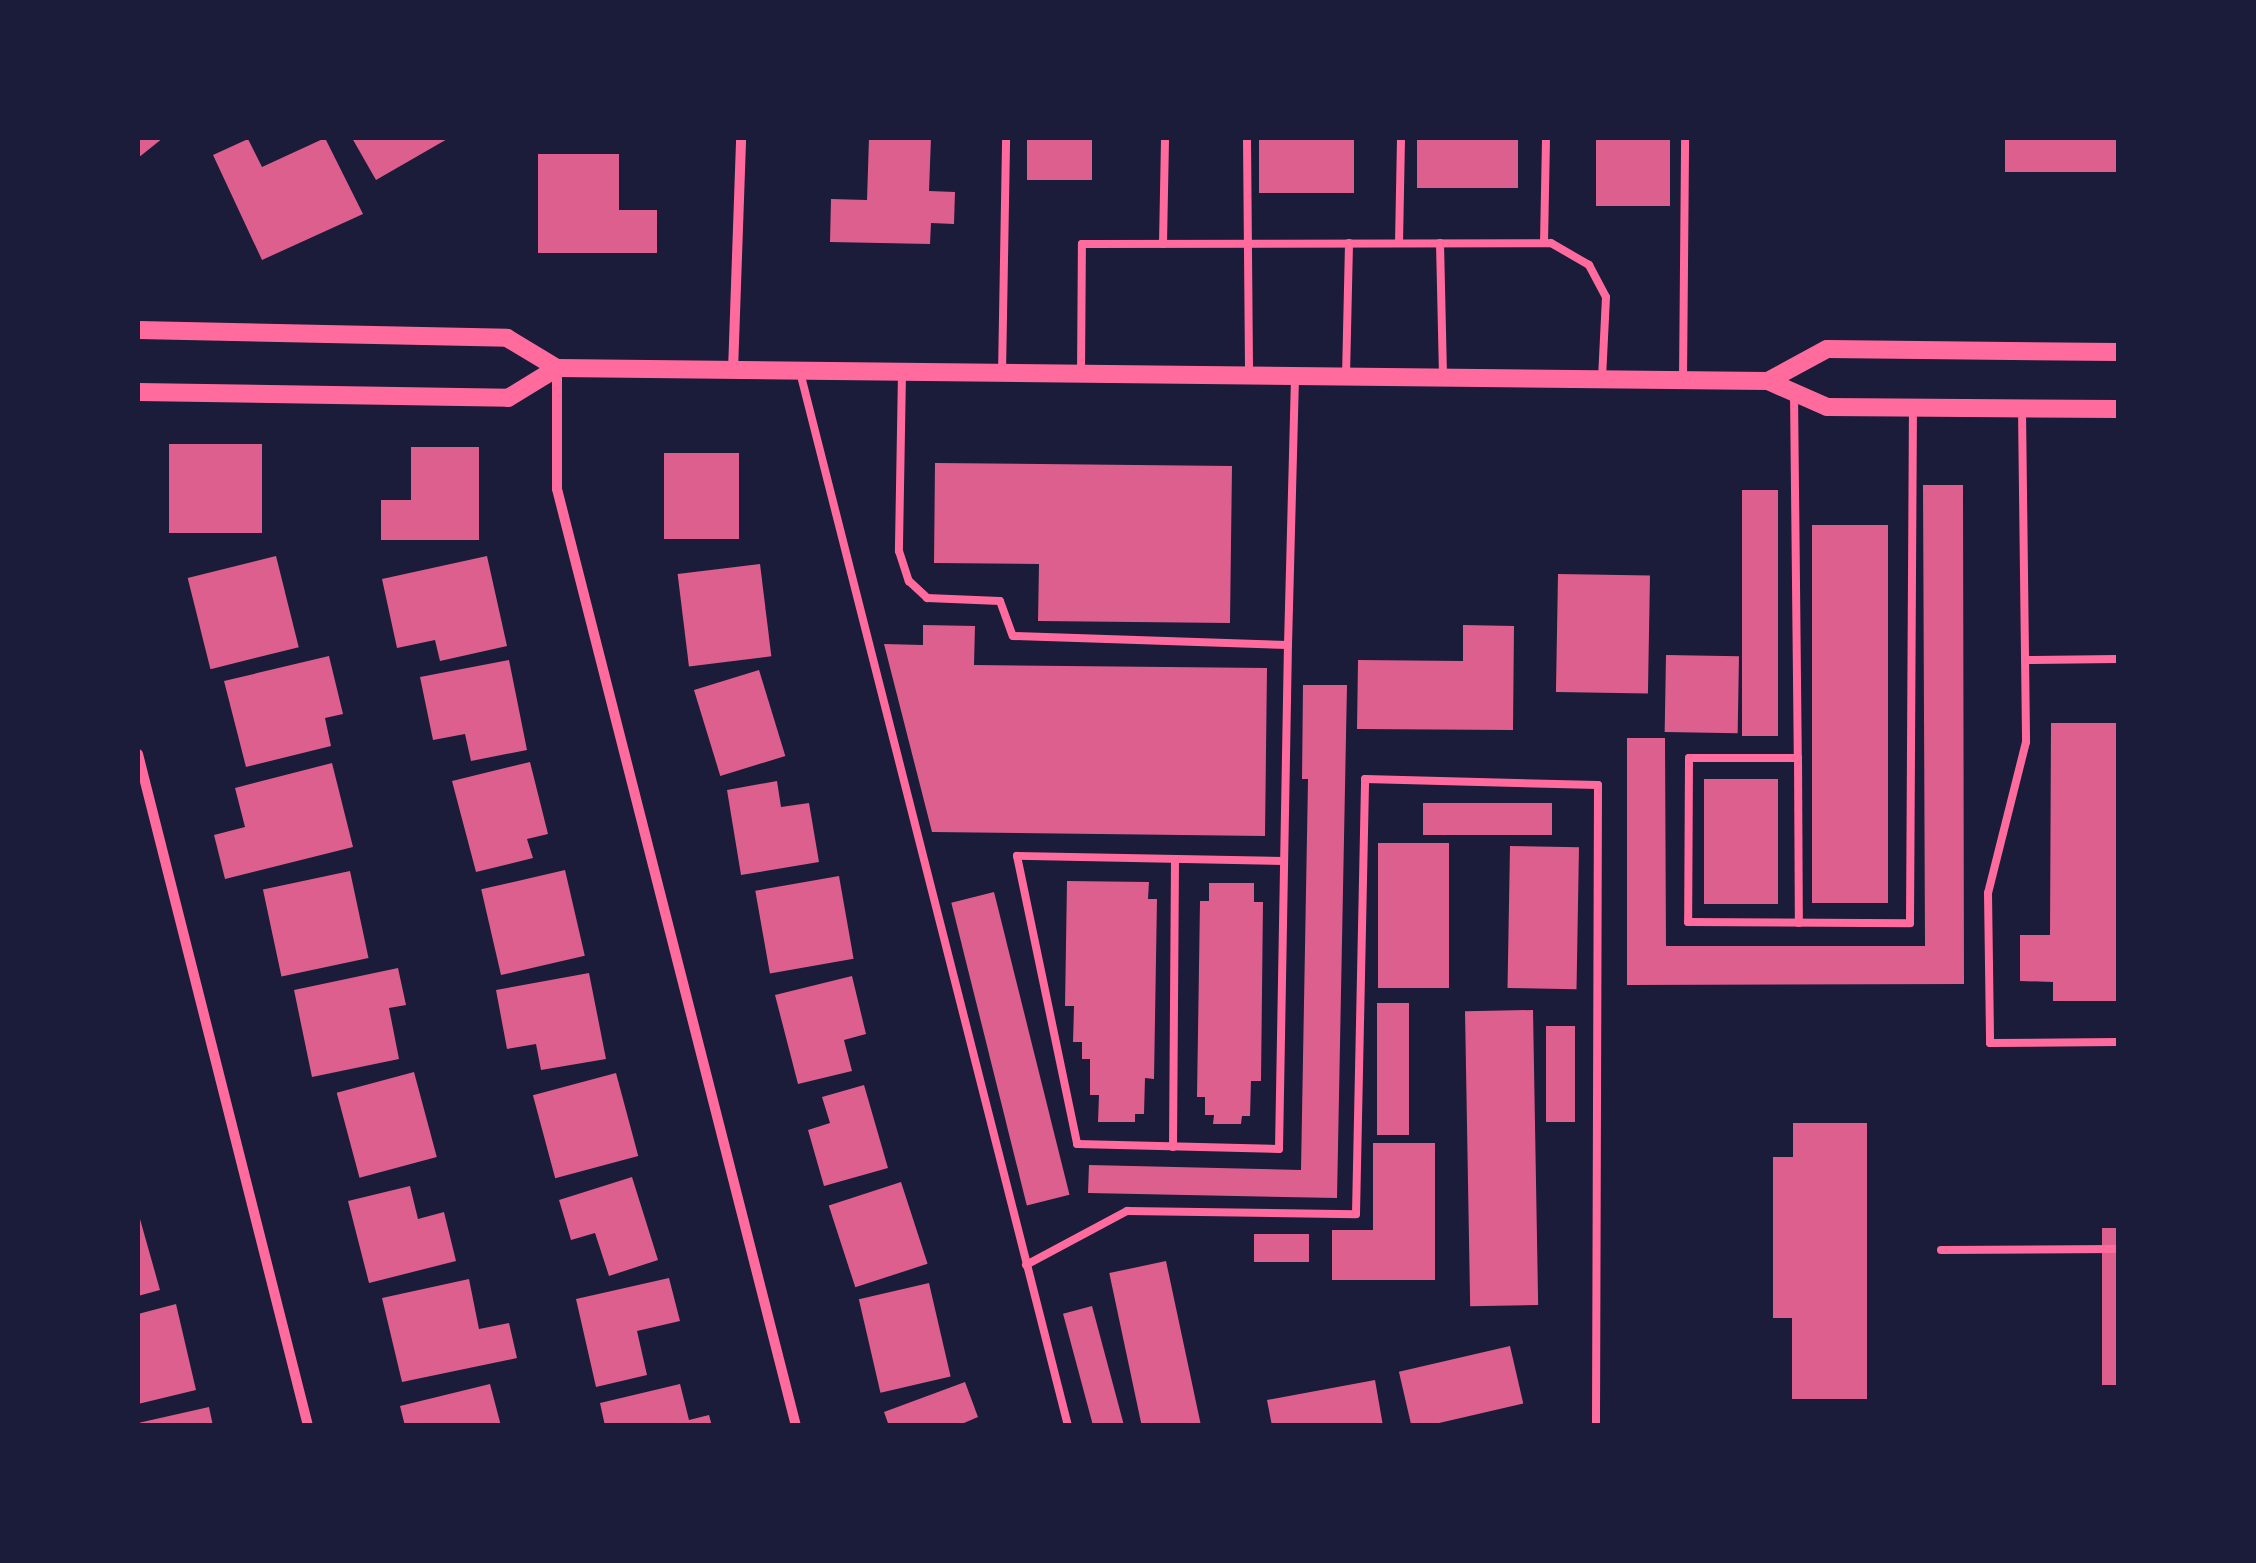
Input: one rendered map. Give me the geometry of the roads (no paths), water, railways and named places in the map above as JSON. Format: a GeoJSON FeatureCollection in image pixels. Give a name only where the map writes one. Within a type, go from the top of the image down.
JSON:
{"type":"FeatureCollection","features":[{"type":"Feature","properties":{"kind":"street"},"geometry":{"type":"LineString","coordinates":[[732,371],[742,138]]}},
{"type":"Feature","properties":{"kind":"street"},"geometry":{"type":"LineString","coordinates":[[138,330],[507,338],[557,368],[1768,381],[1827,408],[2118,410]]}},
{"type":"Feature","properties":{"kind":"street"},"geometry":{"type":"LineString","coordinates":[[1768,381],[1827,350],[2118,352]]}},
{"type":"Feature","properties":{"kind":"street"},"geometry":{"type":"LineString","coordinates":[[138,392],[508,398],[557,368]]}},
{"type":"Feature","properties":{"kind":"street"},"geometry":{"type":"LineString","coordinates":[[557,368],[557,489],[796,1426]]}},
{"type":"Feature","properties":{"kind":"street"},"geometry":{"type":"LineString","coordinates":[[138,754],[308,1426]]}},
{"type":"Feature","properties":{"kind":"lane"},"geometry":{"type":"LineString","coordinates":[[1002,374],[1006,138]]}},
{"type":"Feature","properties":{"kind":"lane"},"geometry":{"type":"LineString","coordinates":[[1163,244],[1165,138]]}},
{"type":"Feature","properties":{"kind":"lane"},"geometry":{"type":"LineString","coordinates":[[1247,138],[1248,375]]}},
{"type":"Feature","properties":{"kind":"lane"},"geometry":{"type":"LineString","coordinates":[[1399,243],[1400,138]]}},
{"type":"Feature","properties":{"kind":"lane"},"geometry":{"type":"LineString","coordinates":[[1544,243],[1546,138]]}},
{"type":"Feature","properties":{"kind":"lane"},"geometry":{"type":"LineString","coordinates":[[1682,380],[1685,138]]}},
{"type":"Feature","properties":{"kind":"lane"},"geometry":{"type":"LineString","coordinates":[[1346,376],[1349,243]]}},
{"type":"Feature","properties":{"kind":"lane"},"geometry":{"type":"LineString","coordinates":[[1440,243],[1442,377]]}},
{"type":"Feature","properties":{"kind":"lane"},"geometry":{"type":"LineString","coordinates":[[1081,374],[1082,244],[1544,243],[1589,265],[1606,296],[1602,379]]}},
{"type":"Feature","properties":{"kind":"lane"},"geometry":{"type":"LineString","coordinates":[[800,372],[1068,1426]]}},
{"type":"Feature","properties":{"kind":"lane"},"geometry":{"type":"LineString","coordinates":[[902,373],[900,551],[909,581],[927,598],[1000,601],[1013,636],[1288,645]]}},
{"type":"Feature","properties":{"kind":"lane"},"geometry":{"type":"LineString","coordinates":[[1284,861],[1016,856],[1077,1144],[1279,1149],[1295,375]]}},
{"type":"Feature","properties":{"kind":"lane"},"geometry":{"type":"LineString","coordinates":[[1794,393],[1798,922]]}},
{"type":"Feature","properties":{"kind":"lane"},"geometry":{"type":"LineString","coordinates":[[1798,758],[1689,758],[1688,922],[1910,923],[1913,408]]}},
{"type":"Feature","properties":{"kind":"lane"},"geometry":{"type":"LineString","coordinates":[[2022,409],[2026,742],[1988,893],[1990,1042],[2118,1042]]}},
{"type":"Feature","properties":{"kind":"lane"},"geometry":{"type":"LineString","coordinates":[[2025,660],[2118,660]]}},
{"type":"Feature","properties":{"kind":"lane"},"geometry":{"type":"LineString","coordinates":[[1026,1265],[1127,1211],[1356,1214],[1365,780],[1598,785],[1596,1426]]}},
{"type":"Feature","properties":{"kind":"lane"},"geometry":{"type":"LineString","coordinates":[[1173,1147],[1176,859]]}},
{"type":"Feature","properties":{"kind":"lane"},"geometry":{"type":"LineString","coordinates":[[1941,1250],[2118,1249]]}}]}
